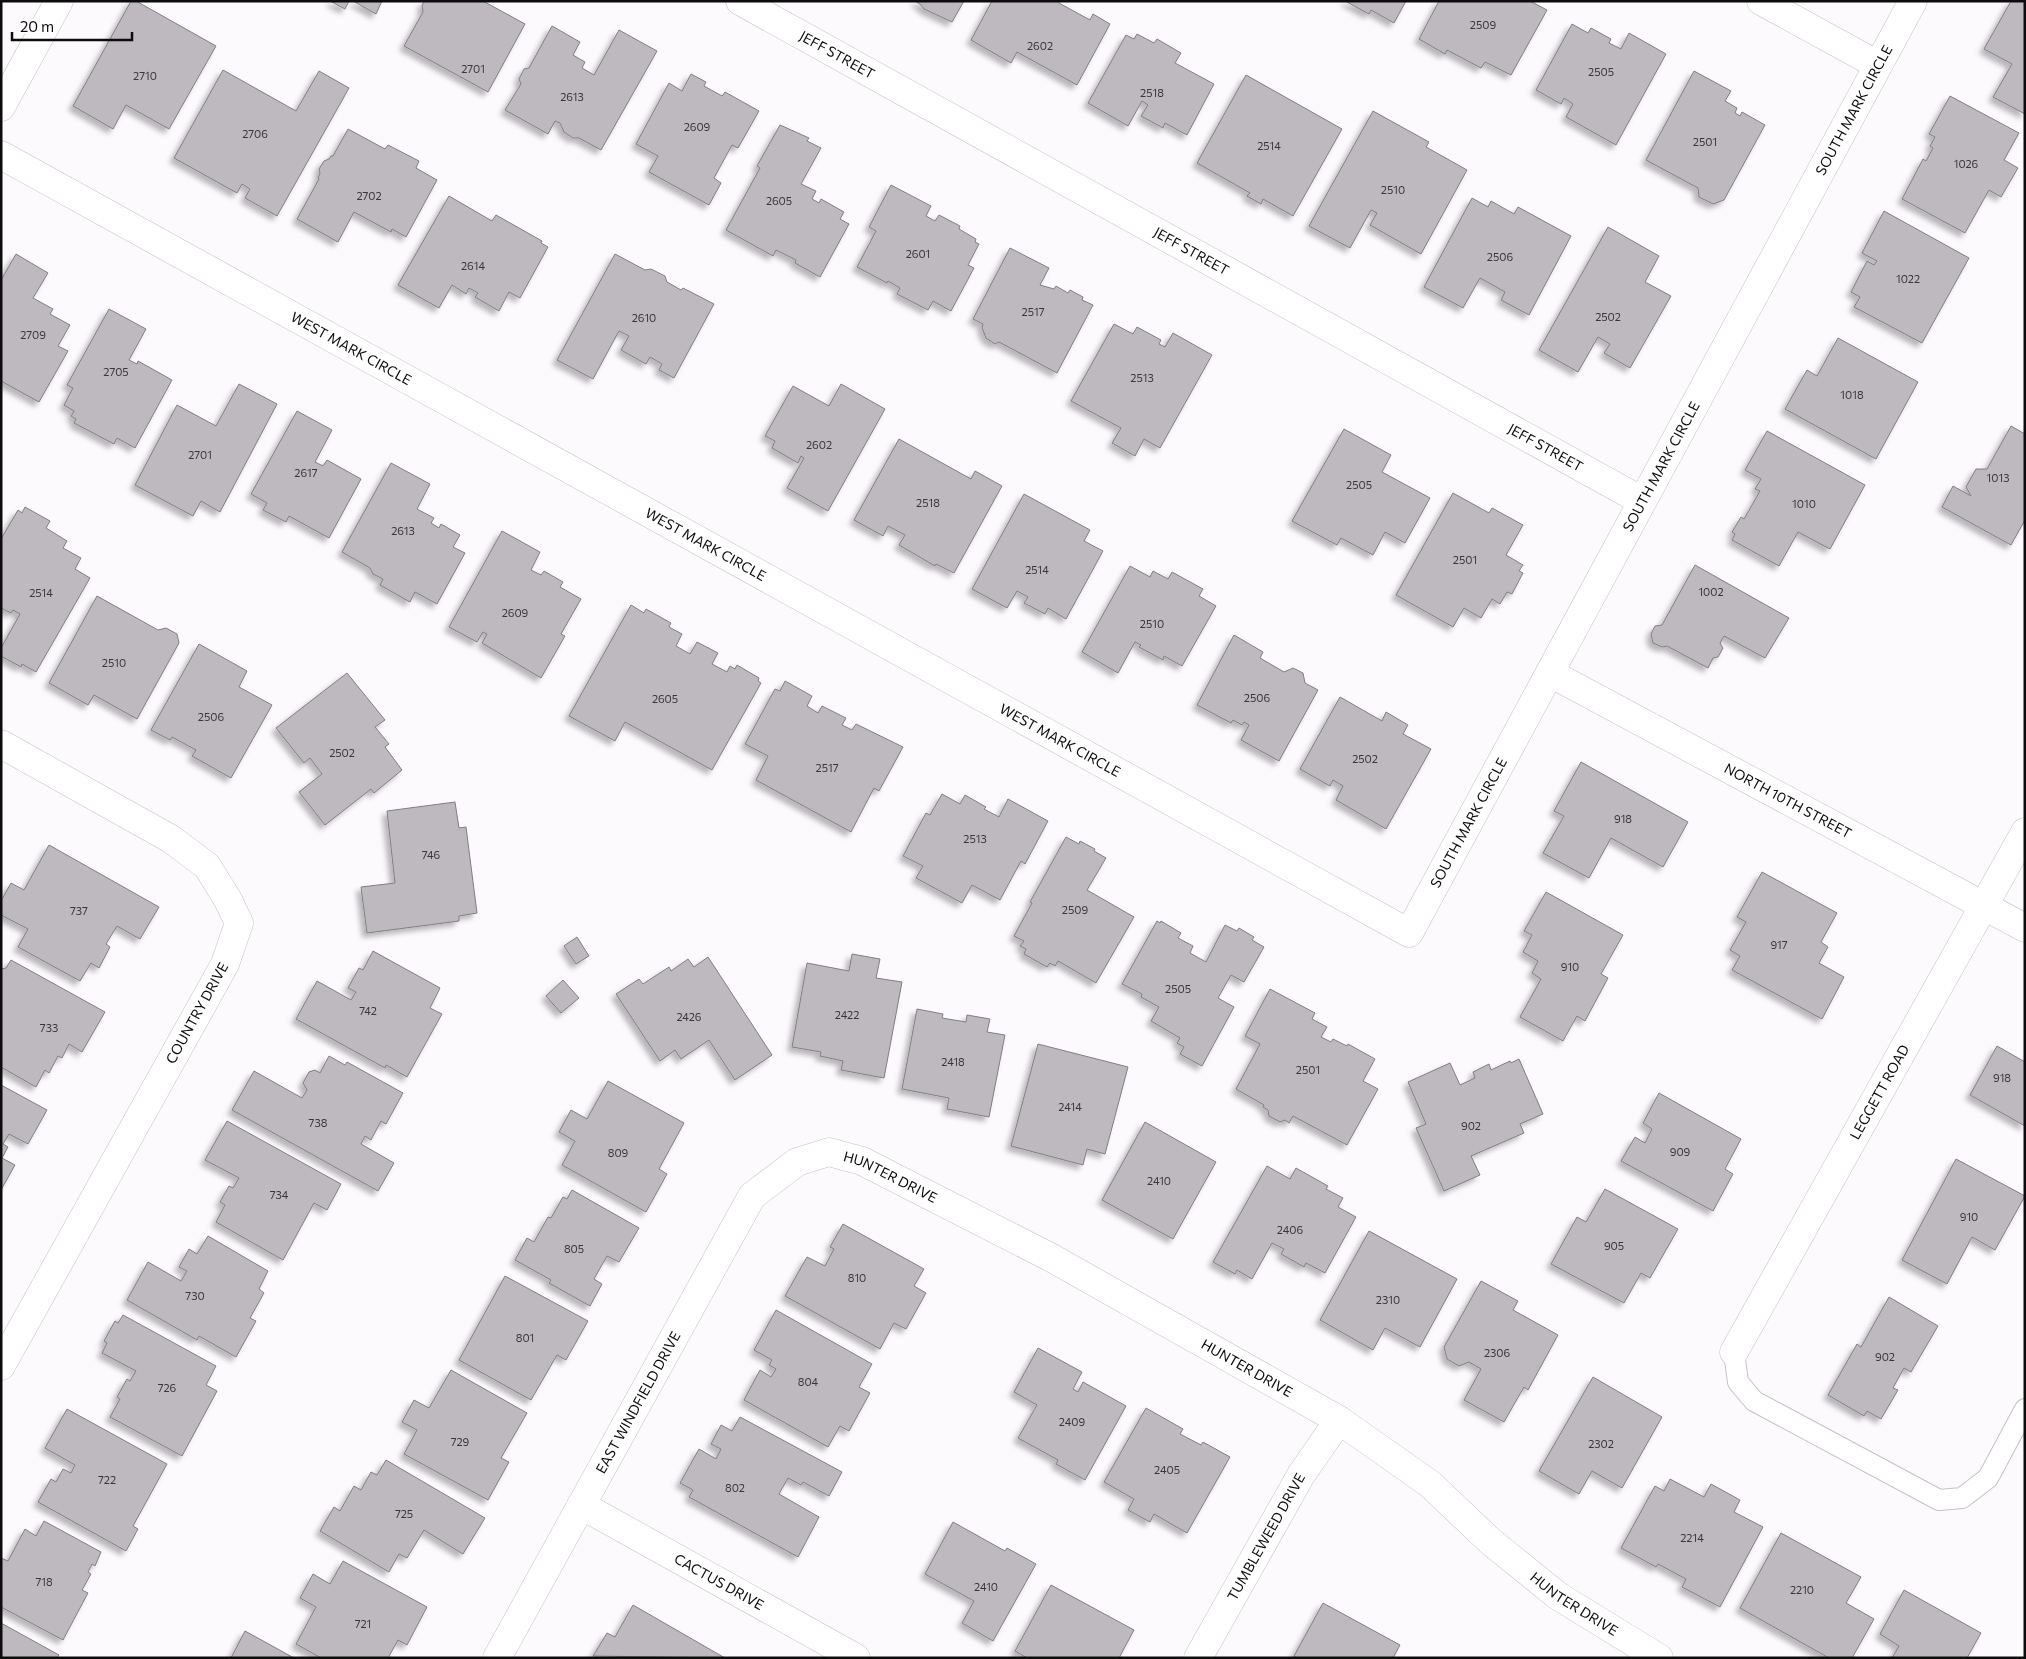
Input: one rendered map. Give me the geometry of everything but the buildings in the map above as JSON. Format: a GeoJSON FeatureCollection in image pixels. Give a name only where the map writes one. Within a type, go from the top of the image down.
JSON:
{"type":"FeatureCollection","features":[{"type":"Feature","properties":{"kind":"street"},"geometry":{"type":"LineString","coordinates":[[1,107],[60,1]]}},
{"type":"Feature","properties":{"kind":"street","name":"JEFF STREET"},"geometry":{"type":"LineString","coordinates":[[740,1],[1642,501]]}},
{"type":"Feature","properties":{"kind":"street"},"geometry":{"type":"LineString","coordinates":[[1761,1],[1878,65]]}},
{"type":"Feature","properties":{"kind":"street","name":"SOUTH MARK CIRCLE"},"geometry":{"type":"LineString","coordinates":[[1410,933],[1913,1]]}},
{"type":"Feature","properties":{"kind":"street","name":"WEST MARK CIRCLE"},"geometry":{"type":"LineString","coordinates":[[1,155],[1410,933]]}},
{"type":"Feature","properties":{"kind":"street","name":"NORTH 10TH STREET"},"geometry":{"type":"LineString","coordinates":[[1550,673],[2025,928]]}},
{"type":"Feature","properties":{"kind":"street","name":"COUNTRY DRIVE"},"geometry":{"type":"LineString","coordinates":[[1,744],[171,839],[207,866],[228,900],[239,923],[225,964],[1,1366]]}},
{"type":"Feature","properties":{"kind":"street","name":"LEGGETT ROAD"},"geometry":{"type":"LineString","coordinates":[[1734,1352],[2025,832]]}},
{"type":"Feature","properties":{"kind":"street","name":"HUNTER DRIVE"},"geometry":{"type":"LineString","coordinates":[[797,1162],[829,1152],[862,1160],[1050,1257],[1339,1420],[1430,1484],[1490,1541],[1558,1596],[1659,1658]]}},
{"type":"Feature","properties":{"kind":"street","name":"EAST WINDFIELD DRIVE"},"geometry":{"type":"LineString","coordinates":[[497,1658],[752,1196],[797,1162]]}},
{"type":"Feature","properties":{"kind":"street","name":"TUMBLEWEED DRIVE"},"geometry":{"type":"LineString","coordinates":[[1198,1658],[1301,1475],[1339,1420]]}},
{"type":"Feature","properties":{"kind":"street","name":"CACTUS DRIVE"},"geometry":{"type":"LineString","coordinates":[[581,1505],[856,1658]]}},
{"type":"Feature","properties":{"kind":"lane"},"geometry":{"type":"LineString","coordinates":[[1734,1352],[1738,1382],[1754,1402],[1939,1500],[1962,1498],[1988,1478],[2025,1409]]}}]}
